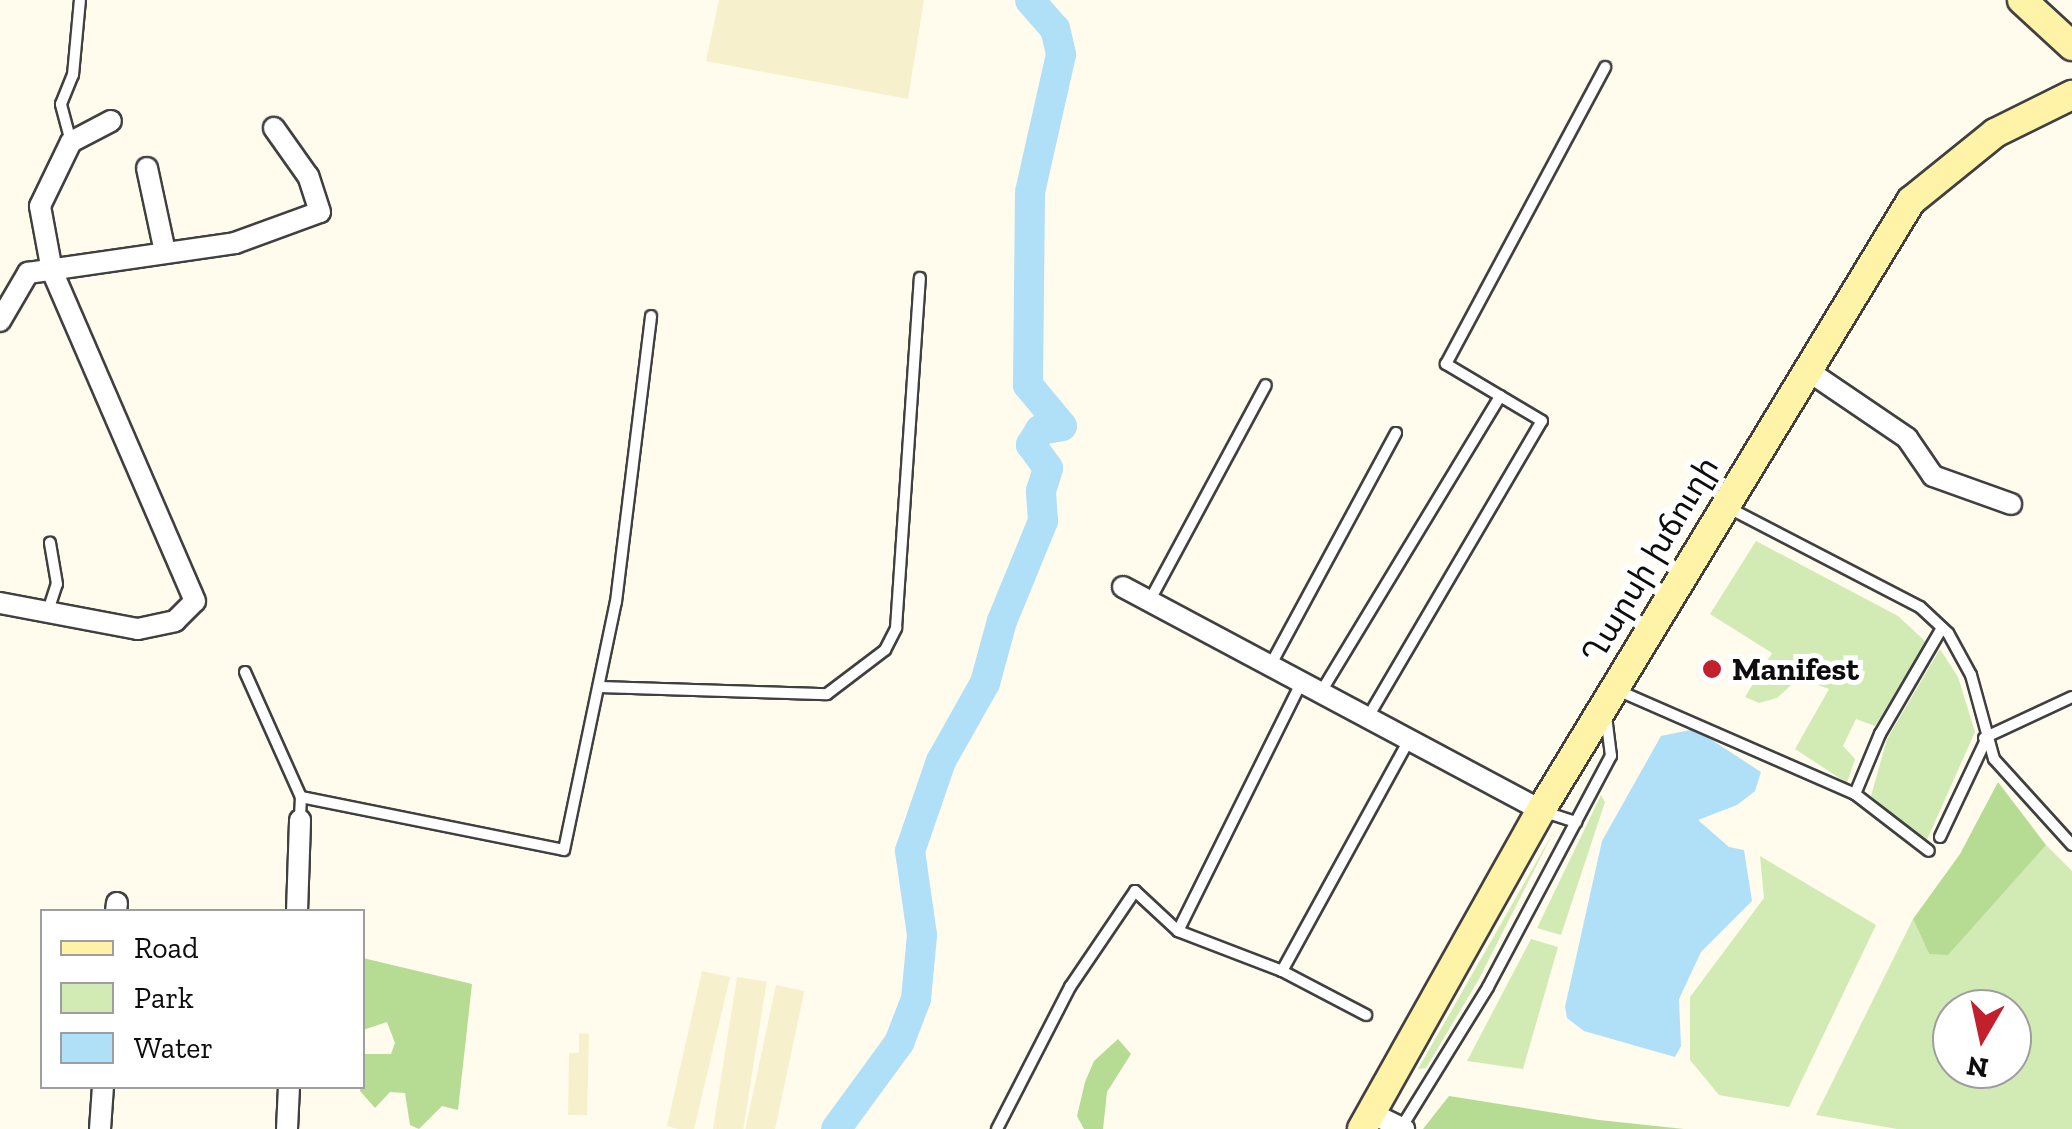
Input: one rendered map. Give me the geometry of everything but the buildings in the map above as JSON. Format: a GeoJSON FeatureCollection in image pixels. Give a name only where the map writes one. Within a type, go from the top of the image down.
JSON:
{"type":"FeatureCollection","features":[{"type":"Feature","properties":{"kind":"main road"},"geometry":{"type":"LineString","coordinates":[[2022,0],[2072,46]]}},
{"type":"Feature","properties":{"kind":"main road","name":"Ղարսի խճուղի"},"geometry":{"type":"LineString","coordinates":[[1366,1121],[1541,810],[1910,201],[1995,132],[2072,95]]}},
{"type":"Feature","properties":{"kind":"street"},"geometry":{"type":"LineString","coordinates":[[0,602],[138,629],[175,621],[195,601],[52,272],[40,206],[70,142],[111,121]]}},
{"type":"Feature","properties":{"kind":"street"},"geometry":{"type":"LineString","coordinates":[[0,321],[28,273],[235,242],[320,212],[308,176],[274,128]]}},
{"type":"Feature","properties":{"kind":"street"},"geometry":{"type":"LineString","coordinates":[[147,168],[164,252]]}},
{"type":"Feature","properties":{"kind":"street"},"geometry":{"type":"LineString","coordinates":[[1808,370],[1906,438],[1933,476],[2011,504]]}},
{"type":"Feature","properties":{"kind":"street"},"geometry":{"type":"LineString","coordinates":[[1123,587],[1541,810]]}},
{"type":"Feature","properties":{"kind":"street"},"geometry":{"type":"LineString","coordinates":[[297,909],[300,820]]}},
{"type":"Feature","properties":{"kind":"street"},"geometry":{"type":"LineString","coordinates":[[100,1129],[103,1089]]}},
{"type":"Feature","properties":{"kind":"street"},"geometry":{"type":"LineString","coordinates":[[287,1129],[289,1089]]}},
{"type":"Feature","properties":{"kind":"street"},"geometry":{"type":"LineString","coordinates":[[1366,1121],[1402,1128]]}},
{"type":"Feature","properties":{"kind":"lane"},"geometry":{"type":"LineString","coordinates":[[70,142],[62,104],[72,75],[80,0]]}},
{"type":"Feature","properties":{"kind":"lane"},"geometry":{"type":"LineString","coordinates":[[1368,717],[1542,421],[1446,364],[1605,68]]}},
{"type":"Feature","properties":{"kind":"lane"},"geometry":{"type":"LineString","coordinates":[[600,687],[827,694],[885,650],[896,628],[920,278]]}},
{"type":"Feature","properties":{"kind":"lane"},"geometry":{"type":"LineString","coordinates":[[301,797],[564,850],[600,687],[651,316]]}},
{"type":"Feature","properties":{"kind":"lane"},"geometry":{"type":"LineString","coordinates":[[1150,601],[1266,385]]}},
{"type":"Feature","properties":{"kind":"lane"},"geometry":{"type":"LineString","coordinates":[[1321,692],[1500,396]]}},
{"type":"Feature","properties":{"kind":"lane"},"geometry":{"type":"LineString","coordinates":[[1270,666],[1396,432]]}},
{"type":"Feature","properties":{"kind":"lane"},"geometry":{"type":"LineString","coordinates":[[1724,505],[1920,608],[1942,628],[1971,675],[1985,740],[2072,845]]}},
{"type":"Feature","properties":{"kind":"lane"},"geometry":{"type":"LineString","coordinates":[[48,612],[57,584],[50,543]]}},
{"type":"Feature","properties":{"kind":"lane"},"geometry":{"type":"LineString","coordinates":[[1855,794],[1880,734],[1942,628]]}},
{"type":"Feature","properties":{"kind":"lane"},"geometry":{"type":"LineString","coordinates":[[245,672],[301,797],[300,820]]}},
{"type":"Feature","properties":{"kind":"lane"},"geometry":{"type":"LineString","coordinates":[[1178,931],[1302,682]]}},
{"type":"Feature","properties":{"kind":"lane"},"geometry":{"type":"LineString","coordinates":[[1402,1128],[1488,987],[1611,756],[1609,696],[1855,794],[1929,851]]}},
{"type":"Feature","properties":{"kind":"lane"},"geometry":{"type":"LineString","coordinates":[[1940,837],[1985,740],[2072,697]]}},
{"type":"Feature","properties":{"kind":"lane"},"geometry":{"type":"LineString","coordinates":[[1282,971],[1410,739]]}},
{"type":"Feature","properties":{"kind":"lane"},"geometry":{"type":"LineString","coordinates":[[1541,810],[1576,822]]}},
{"type":"Feature","properties":{"kind":"lane"},"geometry":{"type":"LineString","coordinates":[[997,1129],[1070,987],[1135,891],[1178,931],[1282,971],[1366,1015]]}},
{"type":"Feature","properties":{"kind":"shaded area"},"geometry":{"type":"Polygon","coordinates":[[[719,0],[924,0],[908,99],[706,61],[719,0]]]}},
{"type":"Feature","properties":{"kind":"shaded area"},"geometry":{"type":"Polygon","coordinates":[[[702,971],[730,977],[694,1129],[678,1129],[667,1126],[702,971]]]}},
{"type":"Feature","properties":{"kind":"shaded area"},"geometry":{"type":"Polygon","coordinates":[[[737,977],[767,982],[743,1129],[713,1129],[737,977]]]}},
{"type":"Feature","properties":{"kind":"shaded area"},"geometry":{"type":"Polygon","coordinates":[[[776,985],[804,991],[775,1129],[745,1129],[776,985]]]}},
{"type":"Feature","properties":{"kind":"shaded area"},"geometry":{"type":"Polygon","coordinates":[[[579,1033],[589,1034],[587,1115],[568,1115],[569,1053],[579,1053],[579,1033]]]}},
{"type":"Feature","properties":{"kind":"green space"},"geometry":{"type":"Polygon","coordinates":[[[1756,541],[1898,616],[1926,642],[1875,726],[1856,719],[1843,746],[1855,759],[1847,783],[1795,749],[1829,689],[1799,678],[1777,698],[1759,703],[1745,697],[1772,653],[1710,614],[1756,541]]]}},
{"type":"Feature","properties":{"kind":"green space"},"geometry":{"type":"Polygon","coordinates":[[[1940,649],[1958,677],[1975,732],[1926,842],[1871,796],[1887,739],[1940,649]]]}},
{"type":"Feature","properties":{"kind":"green space"},"geometry":{"type":"Polygon","coordinates":[[[1998,782],[2046,845],[1948,955],[1929,954],[1913,919],[1960,854],[1998,782]]]}},
{"type":"Feature","properties":{"kind":"green space"},"geometry":{"type":"Polygon","coordinates":[[[1601,795],[1605,802],[1561,935],[1537,928],[1601,795]]]}},
{"type":"Feature","properties":{"kind":"green space"},"geometry":{"type":"Polygon","coordinates":[[[1554,831],[1479,979],[1426,1068],[1418,1069],[1554,831]]]}},
{"type":"Feature","properties":{"kind":"green space"},"geometry":{"type":"Polygon","coordinates":[[[2046,845],[2072,871],[2072,1129],[1897,1129],[1816,1115],[1913,919],[1929,954],[2046,845]]]}},
{"type":"Feature","properties":{"kind":"green space"},"geometry":{"type":"Polygon","coordinates":[[[1760,856],[1876,925],[1789,1107],[1719,1095],[1690,1060],[1690,997],[1764,898],[1760,856]]]}},
{"type":"Feature","properties":{"kind":"green space"},"geometry":{"type":"Polygon","coordinates":[[[1531,939],[1558,947],[1523,1069],[1467,1061],[1531,939]]]}},
{"type":"Feature","properties":{"kind":"green space"},"geometry":{"type":"Polygon","coordinates":[[[365,958],[472,984],[458,1110],[442,1106],[419,1129],[410,1125],[405,1093],[390,1092],[375,1108],[360,1091],[365,1089],[365,1054],[391,1054],[395,1043],[387,1022],[365,1029],[365,958]]]}},
{"type":"Feature","properties":{"kind":"green space"},"geometry":{"type":"Polygon","coordinates":[[[1118,1039],[1131,1054],[1107,1092],[1103,1129],[1084,1129],[1077,1116],[1085,1082],[1094,1061],[1118,1039]]]}},
{"type":"Feature","properties":{"kind":"green space"},"geometry":{"type":"Polygon","coordinates":[[[1449,1096],[1599,1120],[1684,1129],[1423,1129],[1449,1096]]]}},
{"type":"Feature","properties":{"kind":"water"},"geometry":{"type":"Polygon","coordinates":[[[1695,729],[1761,772],[1755,791],[1737,805],[1698,820],[1729,847],[1744,850],[1752,901],[1701,952],[1679,999],[1681,1046],[1675,1057],[1584,1031],[1567,1018],[1565,1007],[1602,841],[1661,736],[1695,729]]]}},
{"type":"Feature","properties":{"kind":"waterway"},"geometry":{"type":"LineString","coordinates":[[836,1129],[899,1043],[916,999],[922,935],[910,851],[941,761],[985,683],[1002,621],[1043,521],[1041,491],[1048,468],[1031,445],[1040,430],[1062,426],[1028,385],[1030,192],[1061,54],[1055,29],[1030,0]]}},
{"type":"Feature","properties":{"kind":"place","name":"Manifest"},"geometry":{"type":"Point","coordinates":[1712,669]}}]}
